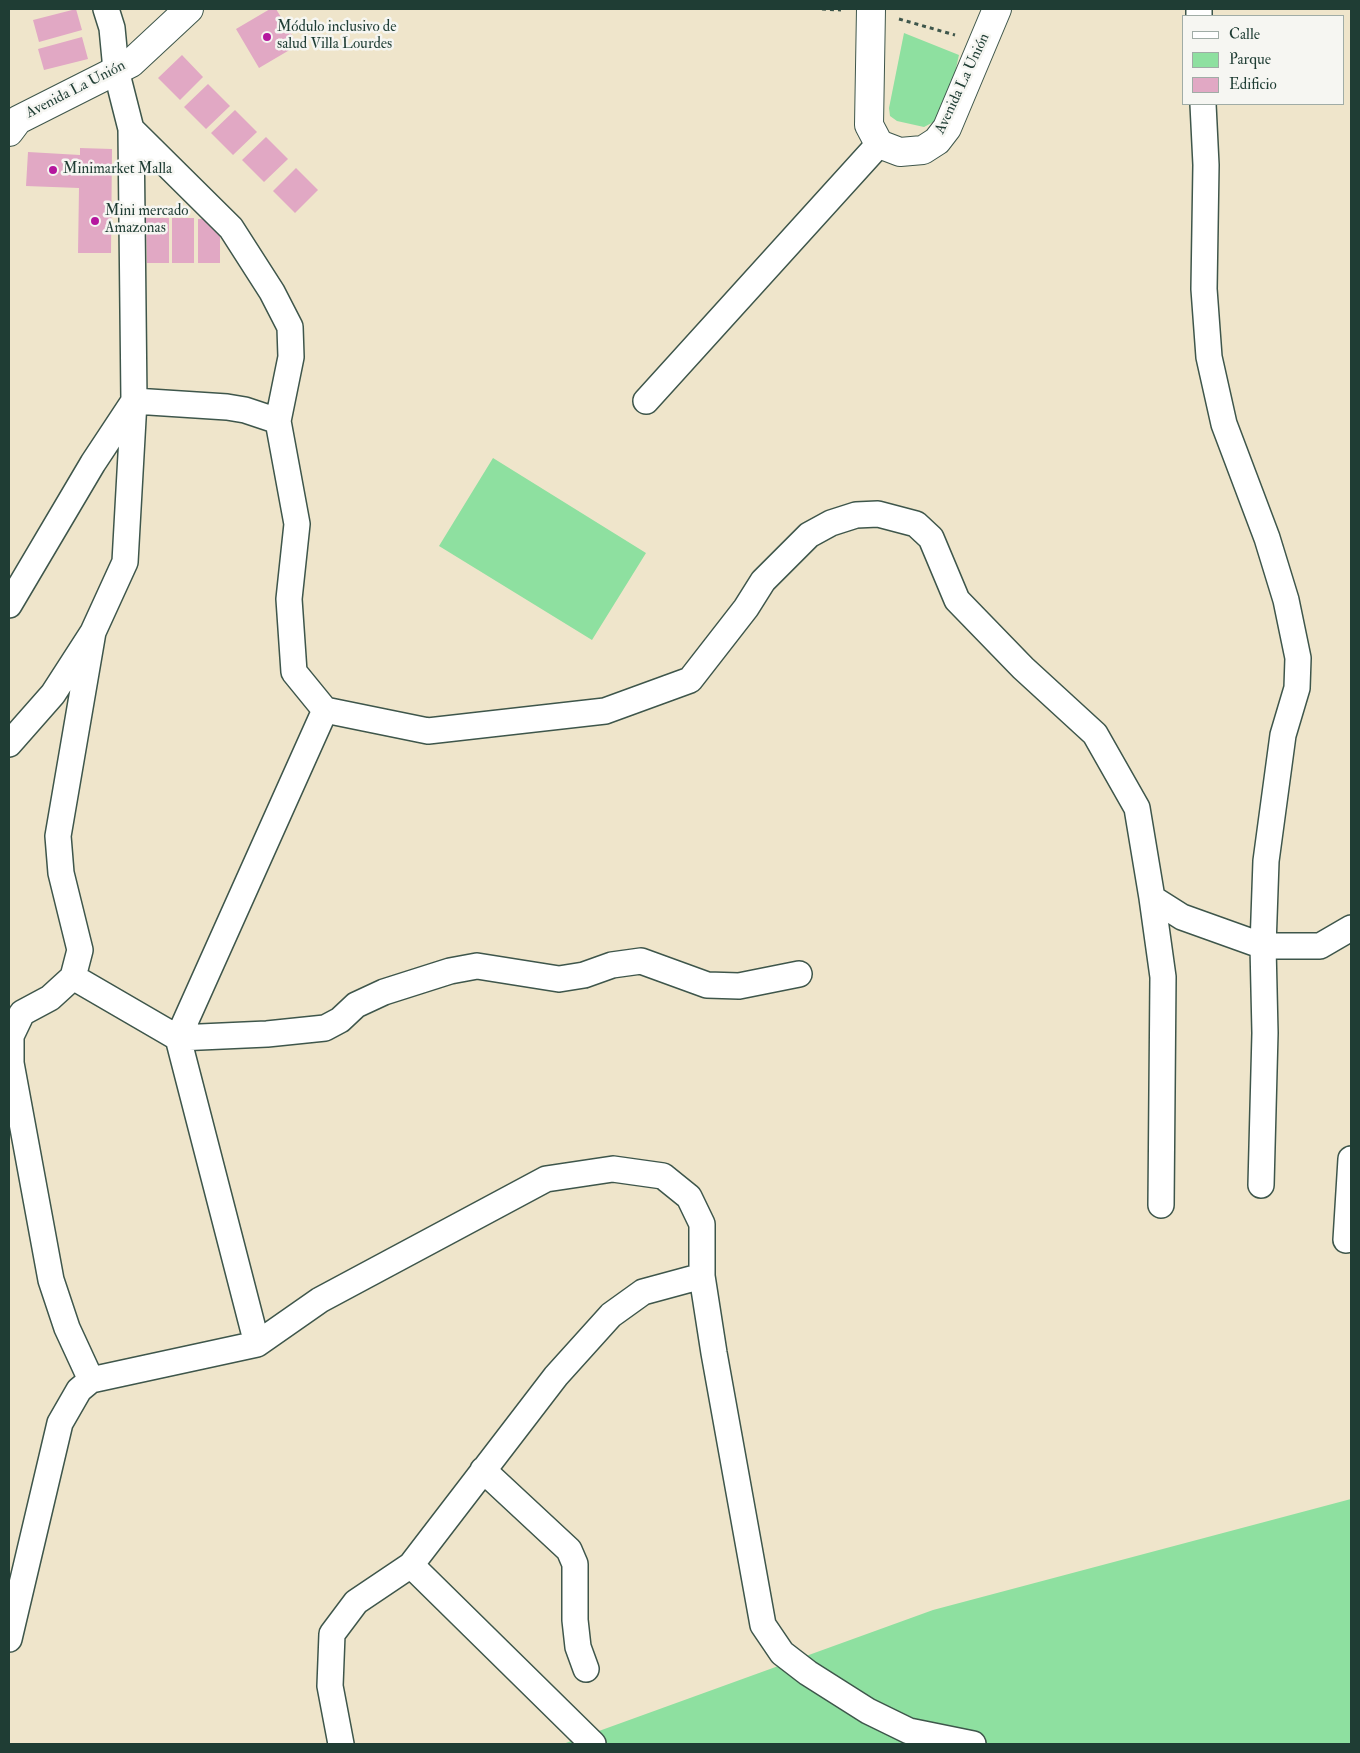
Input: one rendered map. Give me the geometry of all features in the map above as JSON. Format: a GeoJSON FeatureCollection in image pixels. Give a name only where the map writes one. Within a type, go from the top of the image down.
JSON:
{"type":"FeatureCollection","features":[{"type":"Feature","properties":{"kind":"main road","name":"Avenida La Unión"},"geometry":{"type":"LineString","coordinates":[[9,132],[18,120],[131,63],[189,9]]}},
{"type":"Feature","properties":{"kind":"main road","name":"Avenida La Unión"},"geometry":{"type":"LineString","coordinates":[[879,144],[900,152],[923,150],[937,141],[946,128],[997,9]]}},
{"type":"Feature","properties":{"kind":"main road"},"geometry":{"type":"LineString","coordinates":[[871,10],[870,125],[879,144]]}},
{"type":"Feature","properties":{"kind":"street"},"geometry":{"type":"LineString","coordinates":[[9,744],[53,694],[93,632],[125,562],[134,401],[131,128],[116,70],[112,28],[106,9]]}},
{"type":"Feature","properties":{"kind":"street"},"geometry":{"type":"LineString","coordinates":[[1203,105],[1206,165],[1204,289],[1209,357],[1224,424],[1267,538],[1286,600],[1298,658],[1297,688],[1283,735],[1266,861],[1263,946],[1265,1034],[1261,1185]]}},
{"type":"Feature","properties":{"kind":"street"},"geometry":{"type":"LineString","coordinates":[[131,128],[231,228],[277,300],[290,327],[290,357],[278,421],[297,524],[288,600],[294,672],[325,710],[428,731],[605,711],[690,680],[746,608],[763,582],[809,535],[831,523],[856,515],[878,514],[916,524],[931,538],[958,600],[1023,668],[1095,734],[1137,808],[1164,977],[1162,1205]]}},
{"type":"Feature","properties":{"kind":"street"},"geometry":{"type":"LineString","coordinates":[[646,401],[879,144]]}},
{"type":"Feature","properties":{"kind":"street"},"geometry":{"type":"LineString","coordinates":[[134,401],[227,407],[245,410],[278,421]]}},
{"type":"Feature","properties":{"kind":"street"},"geometry":{"type":"LineString","coordinates":[[9,605],[92,463],[134,401]]}},
{"type":"Feature","properties":{"kind":"street"},"geometry":{"type":"LineString","coordinates":[[91,1380],[67,1328],[51,1280],[11,1063],[11,1036],[22,1013],[50,998],[73,977],[80,950],[61,873],[58,836],[65,786],[93,632]]}},
{"type":"Feature","properties":{"kind":"street"},"geometry":{"type":"LineString","coordinates":[[257,1344],[178,1038],[325,710]]}},
{"type":"Feature","properties":{"kind":"street"},"geometry":{"type":"LineString","coordinates":[[1152,898],[1182,917],[1263,946],[1320,946],[1351,928]]}},
{"type":"Feature","properties":{"kind":"street"},"geometry":{"type":"LineString","coordinates":[[73,977],[178,1038],[267,1034],[325,1028],[340,1020],[356,1005],[384,992],[450,971],[476,966],[559,979],[584,975],[612,965],[641,961],[707,985],[739,986],[799,974]]}},
{"type":"Feature","properties":{"kind":"street"},"geometry":{"type":"LineString","coordinates":[[1346,1240],[1351,1159]]}},
{"type":"Feature","properties":{"kind":"street"},"geometry":{"type":"LineString","coordinates":[[9,1639],[60,1423],[79,1390],[91,1380],[257,1344],[320,1300],[546,1179],[613,1169],[663,1176],[689,1197],[702,1224],[702,1276],[763,1625],[782,1653],[808,1673],[868,1711],[908,1731],[973,1744]]}},
{"type":"Feature","properties":{"kind":"street"},"geometry":{"type":"LineString","coordinates":[[341,1744],[330,1686],[332,1634],[356,1602],[411,1565],[556,1376],[610,1315],[643,1292],[702,1276]]}},
{"type":"Feature","properties":{"kind":"street"},"geometry":{"type":"LineString","coordinates":[[483,1470],[569,1550],[575,1564],[575,1620],[578,1647],[586,1669]]}},
{"type":"Feature","properties":{"kind":"street"},"geometry":{"type":"LineString","coordinates":[[411,1565],[593,1744]]}},
{"type":"Feature","properties":{"kind":"path"},"geometry":{"type":"LineString","coordinates":[[822,9],[871,10],[982,43]]}},
{"type":"Feature","properties":{"kind":"green space"},"geometry":{"type":"Polygon","coordinates":[[[904,33],[959,55],[945,116],[924,127],[897,121],[890,116],[889,108],[904,33]]]}},
{"type":"Feature","properties":{"kind":"green space"},"geometry":{"type":"Polygon","coordinates":[[[493,458],[646,553],[592,640],[439,546],[493,458]]]}},
{"type":"Feature","properties":{"kind":"green space"},"geometry":{"type":"Polygon","coordinates":[[[1351,1499],[1351,1744],[563,1744],[933,1610],[1351,1499]]]}},
{"type":"Feature","properties":{"kind":"building"},"geometry":{"type":"Polygon","coordinates":[[[76,9],[82,30],[39,42],[33,20],[76,9]]]}},
{"type":"Feature","properties":{"kind":"building","name":"Módulo inclusivo de salud Villa Lourdes"},"geometry":{"type":"Polygon","coordinates":[[[270,9],[276,9],[298,45],[259,68],[236,29],[270,9]]]}},
{"type":"Feature","properties":{"kind":"building"},"geometry":{"type":"Polygon","coordinates":[[[82,37],[88,59],[44,70],[38,49],[82,37]]]}},
{"type":"Feature","properties":{"kind":"building"},"geometry":{"type":"Polygon","coordinates":[[[182,55],[203,77],[180,100],[158,78],[182,55]]]}},
{"type":"Feature","properties":{"kind":"building"},"geometry":{"type":"Polygon","coordinates":[[[208,84],[230,106],[206,129],[184,107],[208,84]]]}},
{"type":"Feature","properties":{"kind":"building"},"geometry":{"type":"Polygon","coordinates":[[[235,110],[257,132],[233,155],[211,133],[235,110]]]}},
{"type":"Feature","properties":{"kind":"building"},"geometry":{"type":"Polygon","coordinates":[[[266,137],[288,159],[264,182],[242,160],[266,137]]]}},
{"type":"Feature","properties":{"kind":"building","name":"Mini mercado Amazonas"},"geometry":{"type":"Polygon","coordinates":[[[80,148],[112,149],[111,253],[78,253],[79,188],[26,186],[28,152],[80,155],[80,148]]]}},
{"type":"Feature","properties":{"kind":"building"},"geometry":{"type":"Polygon","coordinates":[[[296,168],[318,190],[295,213],[273,191],[296,168]]]}},
{"type":"Feature","properties":{"kind":"building"},"geometry":{"type":"Polygon","coordinates":[[[146,218],[169,218],[169,263],[147,263],[146,218]]]}},
{"type":"Feature","properties":{"kind":"building"},"geometry":{"type":"Polygon","coordinates":[[[172,218],[194,218],[194,263],[172,263],[172,218]]]}},
{"type":"Feature","properties":{"kind":"building"},"geometry":{"type":"Polygon","coordinates":[[[220,218],[220,263],[198,263],[198,219],[220,218]]]}},
{"type":"Feature","properties":{"kind":"place","name":"Módulo inclusivo de salud Villa Lourdes"},"geometry":{"type":"Point","coordinates":[267,37]}},
{"type":"Feature","properties":{"kind":"place","name":"Minimarket Malla"},"geometry":{"type":"Point","coordinates":[53,170]}},
{"type":"Feature","properties":{"kind":"place","name":"Mini mercado Amazonas"},"geometry":{"type":"Point","coordinates":[95,221]}}]}
